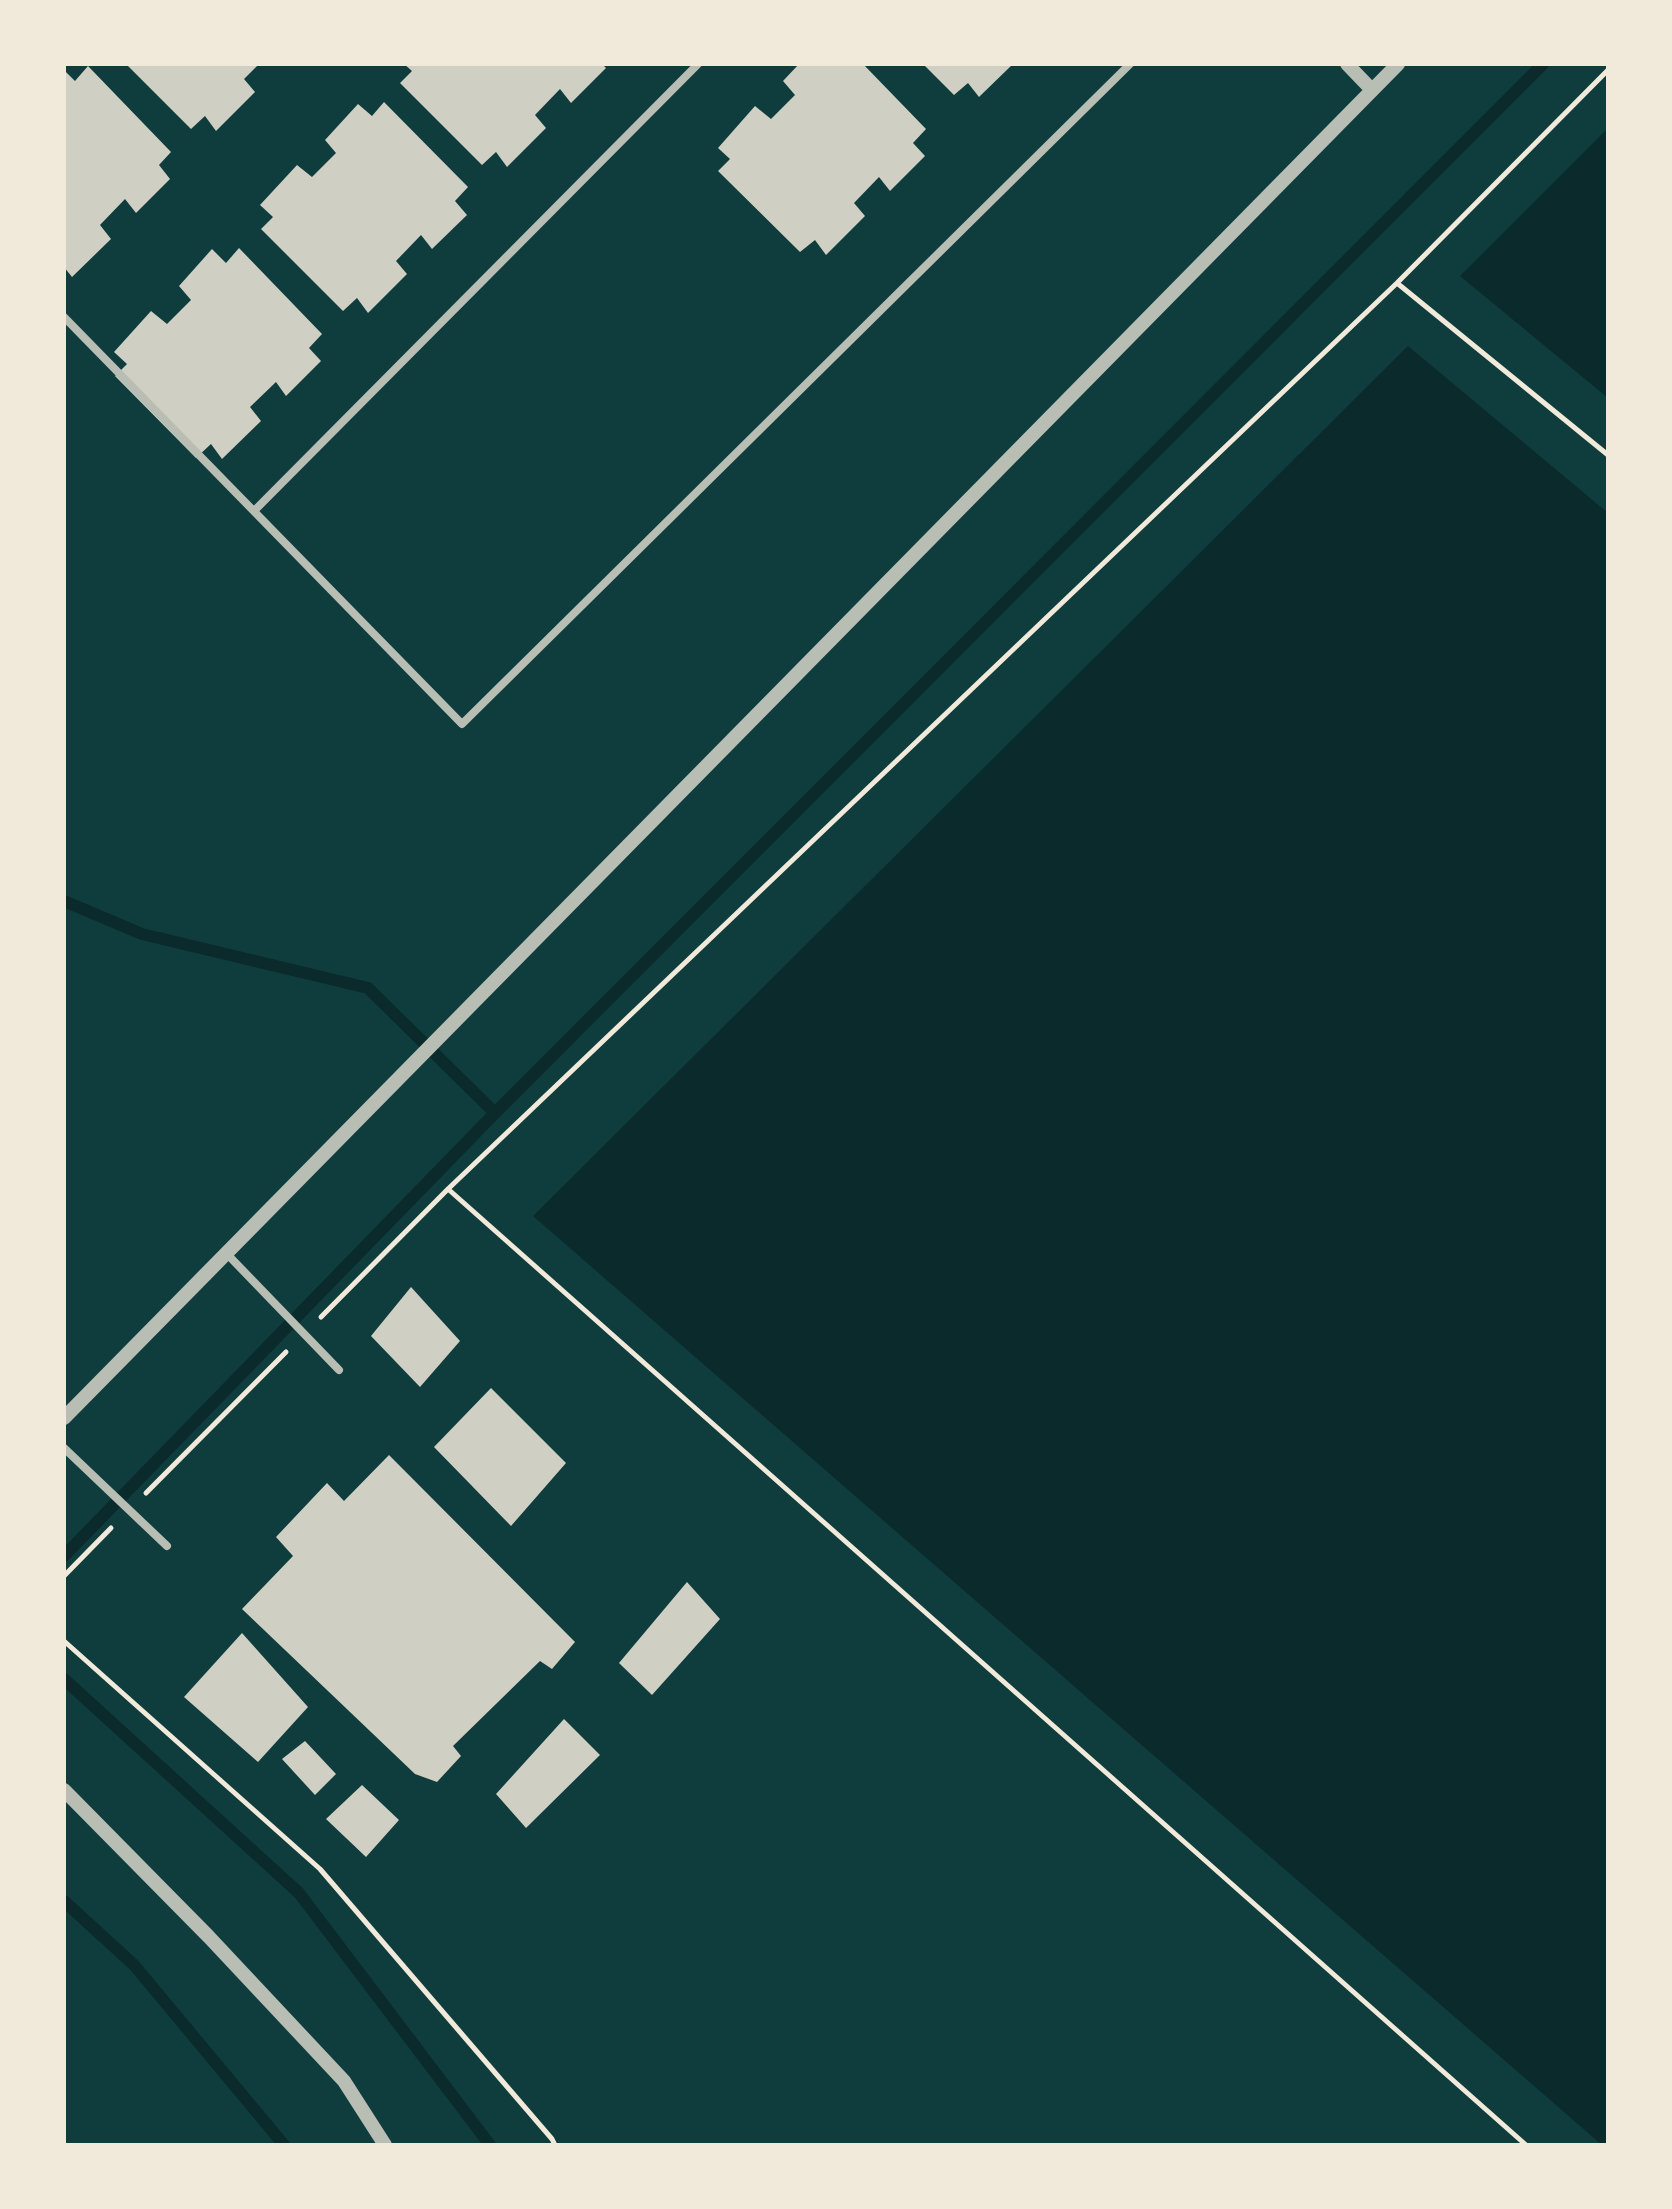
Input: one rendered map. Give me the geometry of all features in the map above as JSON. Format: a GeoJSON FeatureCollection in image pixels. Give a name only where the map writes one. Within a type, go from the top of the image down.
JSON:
{"type":"FeatureCollection","features":[{"type":"Feature","properties":{"kind":"street"},"geometry":{"type":"LineString","coordinates":[[254,511],[698,64]]}},
{"type":"Feature","properties":{"kind":"street"},"geometry":{"type":"LineString","coordinates":[[64,317],[462,724],[1130,64]]}},
{"type":"Feature","properties":{"kind":"street"},"geometry":{"type":"LineString","coordinates":[[1347,64],[1372,90]]}},
{"type":"Feature","properties":{"kind":"street"},"geometry":{"type":"LineString","coordinates":[[64,1418],[1398,64]]}},
{"type":"Feature","properties":{"kind":"street"},"geometry":{"type":"LineString","coordinates":[[227,1254],[339,1370]]}},
{"type":"Feature","properties":{"kind":"street"},"geometry":{"type":"LineString","coordinates":[[64,1448],[167,1546]]}},
{"type":"Feature","properties":{"kind":"street"},"geometry":{"type":"LineString","coordinates":[[64,1790],[209,1937],[344,2081],[385,2145]]}},
{"type":"Feature","properties":{"kind":"path"},"geometry":{"type":"LineString","coordinates":[[316,1321],[448,1189],[1397,283],[1608,70]]}},
{"type":"Feature","properties":{"kind":"path"},"geometry":{"type":"LineString","coordinates":[[1397,283],[1608,455]]}},
{"type":"Feature","properties":{"kind":"path"},"geometry":{"type":"LineString","coordinates":[[448,1189],[1526,2145]]}},
{"type":"Feature","properties":{"kind":"path"},"geometry":{"type":"LineString","coordinates":[[141,1498],[294,1343]]}},
{"type":"Feature","properties":{"kind":"path"},"geometry":{"type":"LineString","coordinates":[[64,1576],[119,1521]]}},
{"type":"Feature","properties":{"kind":"path"},"geometry":{"type":"LineString","coordinates":[[64,1641],[320,1869],[555,2145]]}},
{"type":"Feature","properties":{"kind":"water"},"geometry":{"type":"Polygon","coordinates":[[[1608,128],[1608,398],[1460,276],[1608,128]]]}},
{"type":"Feature","properties":{"kind":"water"},"geometry":{"type":"Polygon","coordinates":[[[1408,346],[1608,513],[1608,2145],[1602,2145],[533,1216],[1408,346]]]}},
{"type":"Feature","properties":{"kind":"building"},"geometry":{"type":"Polygon","coordinates":[[[126,64],[259,64],[244,79],[255,92],[216,131],[205,116],[191,129],[126,64]]]}},
{"type":"Feature","properties":{"kind":"building"},"geometry":{"type":"Polygon","coordinates":[[[404,64],[602,64],[606,68],[571,103],[560,89],[535,115],[546,128],[507,167],[496,152],[482,165],[400,83],[412,71],[404,64]]]}},
{"type":"Feature","properties":{"kind":"building"},"geometry":{"type":"Polygon","coordinates":[[[799,64],[863,64],[926,129],[913,143],[925,156],[890,191],[879,177],[854,203],[865,216],[826,255],[815,240],[800,252],[718,171],[730,159],[718,148],[755,106],[771,119],[795,95],[783,81],[799,64]]]}},
{"type":"Feature","properties":{"kind":"building"},"geometry":{"type":"Polygon","coordinates":[[[923,64],[1013,64],[979,97],[968,83],[954,95],[923,64]]]}},
{"type":"Feature","properties":{"kind":"building"},"geometry":{"type":"Polygon","coordinates":[[[88,66],[171,152],[159,165],[170,179],[136,213],[125,199],[100,225],[111,239],[72,277],[64,267],[64,70],[75,81],[88,66]]]}},
{"type":"Feature","properties":{"kind":"building"},"geometry":{"type":"Polygon","coordinates":[[[384,102],[468,187],[455,201],[467,215],[432,249],[421,235],[396,261],[407,274],[368,313],[357,298],[343,311],[261,229],[273,217],[260,205],[297,165],[312,177],[336,153],[325,140],[358,104],[372,116],[384,102]]]}},
{"type":"Feature","properties":{"kind":"building"},"geometry":{"type":"Polygon","coordinates":[[[239,248],[322,334],[309,348],[321,361],[286,396],[276,382],[250,407],[261,421],[222,459],[211,444],[196,458],[115,376],[127,364],[114,352],[151,311],[167,324],[191,300],[179,286],[212,249],[226,263],[239,248]]]}},
{"type":"Feature","properties":{"kind":"building"},"geometry":{"type":"Polygon","coordinates":[[[411,1287],[460,1341],[420,1387],[371,1336],[411,1287]]]}},
{"type":"Feature","properties":{"kind":"building"},"geometry":{"type":"Polygon","coordinates":[[[491,1388],[566,1463],[511,1526],[434,1447],[491,1388]]]}},
{"type":"Feature","properties":{"kind":"building"},"geometry":{"type":"Polygon","coordinates":[[[389,1455],[575,1642],[552,1669],[540,1661],[453,1746],[461,1756],[437,1782],[415,1774],[242,1609],[293,1556],[276,1537],[327,1483],[344,1501],[389,1455]]]}},
{"type":"Feature","properties":{"kind":"building"},"geometry":{"type":"Polygon","coordinates":[[[687,1582],[720,1619],[652,1695],[619,1663],[687,1582]]]}},
{"type":"Feature","properties":{"kind":"building"},"geometry":{"type":"Polygon","coordinates":[[[242,1633],[308,1707],[258,1762],[184,1697],[242,1633]]]}},
{"type":"Feature","properties":{"kind":"building"},"geometry":{"type":"Polygon","coordinates":[[[564,1719],[600,1755],[526,1828],[496,1794],[564,1719]]]}},
{"type":"Feature","properties":{"kind":"building"},"geometry":{"type":"Polygon","coordinates":[[[305,1741],[336,1774],[315,1795],[282,1759],[305,1741]]]}},
{"type":"Feature","properties":{"kind":"building"},"geometry":{"type":"Polygon","coordinates":[[[362,1785],[399,1820],[366,1857],[326,1819],[362,1785]]]}},
{"type":"Feature","properties":{"kind":"waterway"},"geometry":{"type":"LineString","coordinates":[[64,1556],[495,1113],[1543,64]]}},
{"type":"Feature","properties":{"kind":"waterway"},"geometry":{"type":"LineString","coordinates":[[64,901],[142,934],[368,988],[495,1113]]}},
{"type":"Feature","properties":{"kind":"waterway"},"geometry":{"type":"LineString","coordinates":[[64,1679],[299,1893],[490,2145]]}},
{"type":"Feature","properties":{"kind":"waterway"},"geometry":{"type":"LineString","coordinates":[[64,1901],[134,1965],[284,2145]]}}]}
